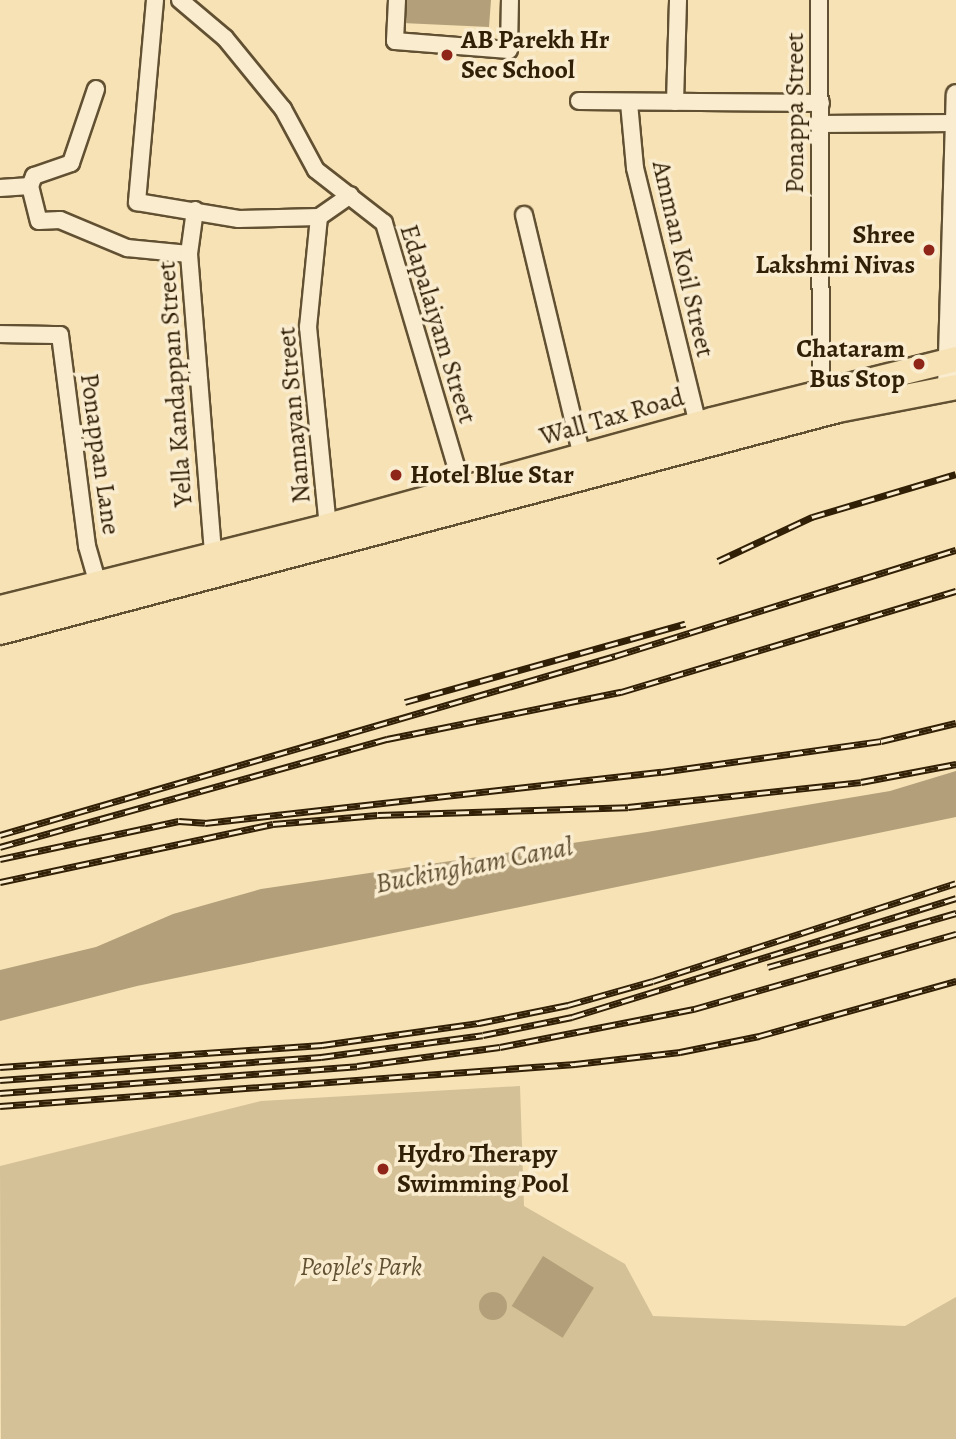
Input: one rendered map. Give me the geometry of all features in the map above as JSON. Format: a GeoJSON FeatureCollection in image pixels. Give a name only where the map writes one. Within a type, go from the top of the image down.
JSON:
{"type":"FeatureCollection","features":[{"type":"Feature","properties":{"kind":"main road","name":"Wall Tax Road"},"geometry":{"type":"LineString","coordinates":[[0,632],[584,467],[698,424],[952,360]]}},
{"type":"Feature","properties":{"kind":"main road","name":"Wall Tax Road"},"geometry":{"type":"LineString","coordinates":[[0,608],[463,490],[584,467],[838,410],[952,388]]}},
{"type":"Feature","properties":{"kind":"street"},"geometry":{"type":"LineString","coordinates":[[155,0],[137,202],[239,219],[319,217],[350,195]]}},
{"type":"Feature","properties":{"kind":"street","name":"Edapalaiyam Street"},"geometry":{"type":"LineString","coordinates":[[180,0],[225,38],[283,109],[316,170],[384,223],[463,490]]}},
{"type":"Feature","properties":{"kind":"street"},"geometry":{"type":"LineString","coordinates":[[397,0],[395,41],[509,50],[510,0]]}},
{"type":"Feature","properties":{"kind":"street"},"geometry":{"type":"LineString","coordinates":[[675,103],[678,0]]}},
{"type":"Feature","properties":{"kind":"street","name":"Ponappa Street"},"geometry":{"type":"LineString","coordinates":[[819,0],[821,393]]}},
{"type":"Feature","properties":{"kind":"street"},"geometry":{"type":"LineString","coordinates":[[96,89],[71,163],[34,176],[30,186],[39,220],[60,220],[127,248],[189,254]]}},
{"type":"Feature","properties":{"kind":"street"},"geometry":{"type":"LineString","coordinates":[[952,388],[956,94]]}},
{"type":"Feature","properties":{"kind":"street"},"geometry":{"type":"LineString","coordinates":[[579,102],[821,103]]}},
{"type":"Feature","properties":{"kind":"street","name":"Amman Koil Street"},"geometry":{"type":"LineString","coordinates":[[629,103],[635,168],[698,424]]}},
{"type":"Feature","properties":{"kind":"street"},"geometry":{"type":"LineString","coordinates":[[820,124],[955,123]]}},
{"type":"Feature","properties":{"kind":"street"},"geometry":{"type":"LineString","coordinates":[[0,188],[30,186]]}},
{"type":"Feature","properties":{"kind":"street","name":"Yella Kandappan Street"},"geometry":{"type":"LineString","coordinates":[[195,210],[189,254],[213,555]]}},
{"type":"Feature","properties":{"kind":"street"},"geometry":{"type":"LineString","coordinates":[[524,215],[584,467]]}},
{"type":"Feature","properties":{"kind":"street","name":"Nannayan Street"},"geometry":{"type":"LineString","coordinates":[[319,217],[308,327],[328,526]]}},
{"type":"Feature","properties":{"kind":"street","name":"Ponappan Lane"},"geometry":{"type":"LineString","coordinates":[[0,334],[57,333],[87,546],[97,582]]}},
{"type":"Feature","properties":{"kind":"green space","name":"People's Park"},"geometry":{"type":"Polygon","coordinates":[[[520,1086],[524,1206],[625,1264],[653,1316],[905,1326],[956,1297],[956,1439],[1,1439],[0,1166],[261,1101],[520,1086]]]}},
{"type":"Feature","properties":{"kind":"water"},"geometry":{"type":"Polygon","coordinates":[[[403,0],[491,0],[489,27],[402,23],[403,0]]]}},
{"type":"Feature","properties":{"kind":"water","name":"Buckingham Canal"},"geometry":{"type":"Polygon","coordinates":[[[956,771],[956,817],[137,986],[0,1021],[0,970],[96,947],[173,914],[261,889],[647,832],[890,791],[956,771]]]}},
{"type":"Feature","properties":{"kind":"water"},"geometry":{"type":"Polygon","coordinates":[[[543,1256],[594,1288],[563,1338],[512,1306],[543,1256]]]}},
{"type":"Feature","properties":{"kind":"water"},"geometry":{"type":"Polygon","coordinates":[[[493,1292],[503,1296],[507,1306],[503,1316],[493,1320],[483,1316],[479,1306],[483,1296],[493,1292]]]}},
{"type":"Feature","properties":{"kind":"railway"},"geometry":{"type":"LineString","coordinates":[[718,561],[812,517],[956,474]]}},
{"type":"Feature","properties":{"kind":"railway"},"geometry":{"type":"LineString","coordinates":[[0,835],[615,656],[956,550]]}},
{"type":"Feature","properties":{"kind":"railway"},"geometry":{"type":"LineString","coordinates":[[0,847],[387,739],[621,692],[956,591]]}},
{"type":"Feature","properties":{"kind":"railway"},"geometry":{"type":"LineString","coordinates":[[405,702],[685,624]]}},
{"type":"Feature","properties":{"kind":"railway"},"geometry":{"type":"LineString","coordinates":[[0,859],[179,821],[205,823],[661,772],[881,741],[956,723]]}},
{"type":"Feature","properties":{"kind":"railway"},"geometry":{"type":"LineString","coordinates":[[0,882],[273,824],[378,815],[628,807],[861,782],[956,764]]}},
{"type":"Feature","properties":{"kind":"railway"},"geometry":{"type":"LineString","coordinates":[[0,1067],[322,1045],[479,1023],[568,1005],[653,981],[956,883]]}},
{"type":"Feature","properties":{"kind":"railway"},"geometry":{"type":"LineString","coordinates":[[0,1080],[321,1057],[483,1035],[572,1017],[956,898]]}},
{"type":"Feature","properties":{"kind":"railway"},"geometry":{"type":"LineString","coordinates":[[768,967],[956,913]]}},
{"type":"Feature","properties":{"kind":"railway"},"geometry":{"type":"LineString","coordinates":[[0,1093],[357,1066],[500,1047],[694,1009],[956,934]]}},
{"type":"Feature","properties":{"kind":"railway"},"geometry":{"type":"LineString","coordinates":[[0,1106],[575,1064],[680,1052],[759,1036],[956,981]]}},
{"type":"Feature","properties":{"kind":"place","name":"AB Parekh Hr Sec School"},"geometry":{"type":"Point","coordinates":[447,55]}},
{"type":"Feature","properties":{"kind":"place","name":"Shree Lakshmi Nivas"},"geometry":{"type":"Point","coordinates":[929,250]}},
{"type":"Feature","properties":{"kind":"place","name":"Chataram Bus Stop"},"geometry":{"type":"Point","coordinates":[919,364]}},
{"type":"Feature","properties":{"kind":"place","name":"Hotel Blue Star"},"geometry":{"type":"Point","coordinates":[396,475]}},
{"type":"Feature","properties":{"kind":"place","name":"Hydro Therapy Swimming Pool"},"geometry":{"type":"Point","coordinates":[383,1169]}}]}
